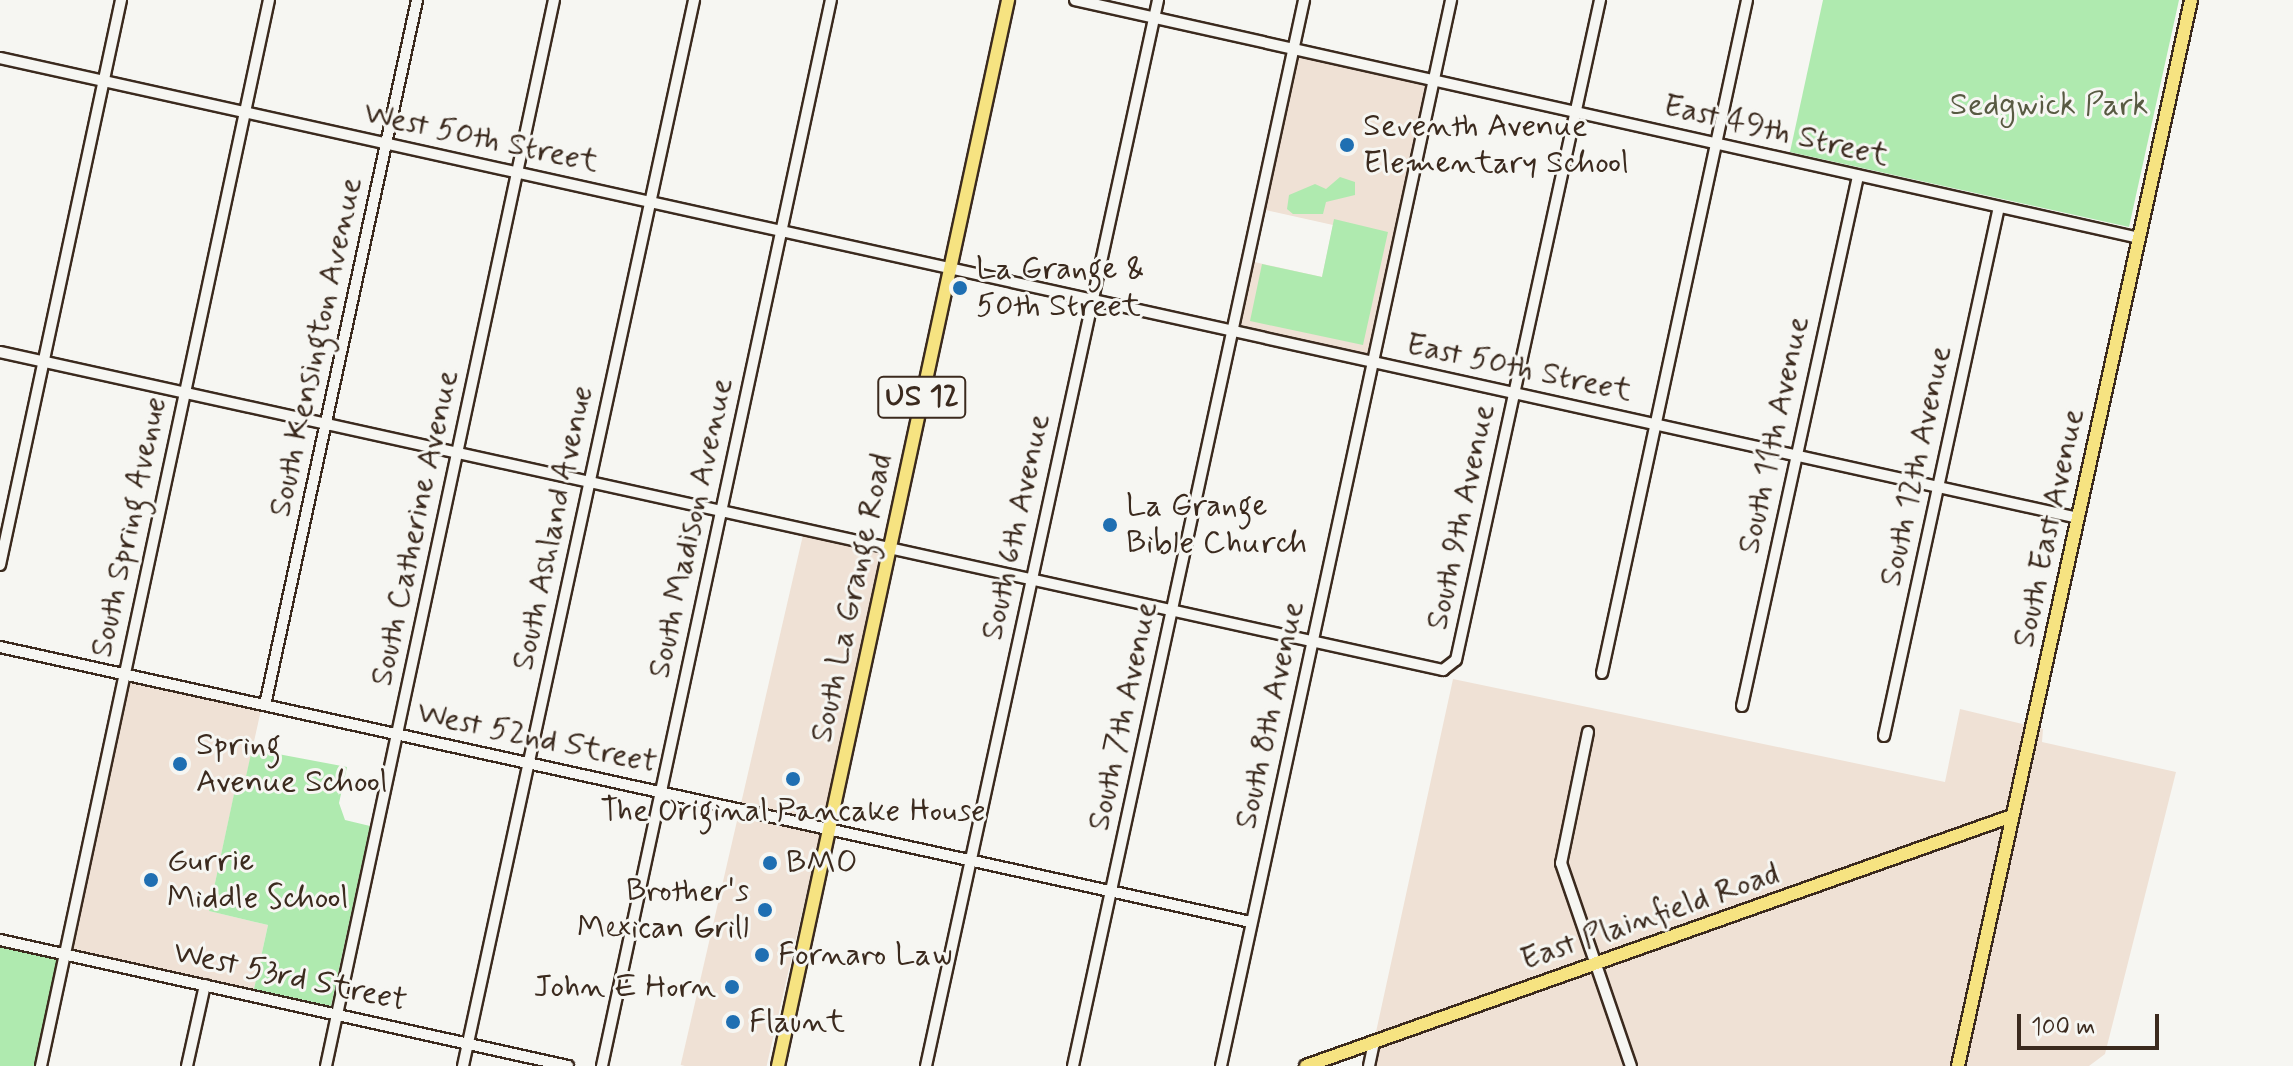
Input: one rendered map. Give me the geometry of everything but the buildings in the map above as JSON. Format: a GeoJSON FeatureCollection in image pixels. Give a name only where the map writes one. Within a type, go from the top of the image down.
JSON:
{"type":"FeatureCollection","features":[{"type":"Feature","properties":{"kind":"main road","name":"South La Grange Road"},"geometry":{"type":"LineString","coordinates":[[778,1066],[1008,0]]}},
{"type":"Feature","properties":{"kind":"main road","name":"South East Avenue"},"geometry":{"type":"LineString","coordinates":[[1958,1066],[2191,0]]}},
{"type":"Feature","properties":{"kind":"main road","name":"East Plainfield Road"},"geometry":{"type":"LineString","coordinates":[[1306,1066],[2012,816]]}},
{"type":"Feature","properties":{"kind":"street"},"geometry":{"type":"LineString","coordinates":[[0,565],[121,0]]}},
{"type":"Feature","properties":{"kind":"street","name":"South Spring Avenue"},"geometry":{"type":"LineString","coordinates":[[41,1066],[269,0]]}},
{"type":"Feature","properties":{"kind":"street","name":"South Kensington Avenue"},"geometry":{"type":"LineString","coordinates":[[265,705],[417,0]]}},
{"type":"Feature","properties":{"kind":"street","name":"South Catherine Avenue"},"geometry":{"type":"LineString","coordinates":[[326,1066],[554,0]]}},
{"type":"Feature","properties":{"kind":"street","name":"South Ashland Avenue"},"geometry":{"type":"LineString","coordinates":[[463,1066],[694,0]]}},
{"type":"Feature","properties":{"kind":"street","name":"South Madison Avenue"},"geometry":{"type":"LineString","coordinates":[[602,1066],[831,0]]}},
{"type":"Feature","properties":{"kind":"street","name":"East 49th Street"},"geometry":{"type":"LineString","coordinates":[[1075,0],[2139,238]]}},
{"type":"Feature","properties":{"kind":"street","name":"South 6th Avenue"},"geometry":{"type":"LineString","coordinates":[[926,1066],[1158,0]]}},
{"type":"Feature","properties":{"kind":"street","name":"South 7th Avenue"},"geometry":{"type":"LineString","coordinates":[[1073,1066],[1304,0]]}},
{"type":"Feature","properties":{"kind":"street","name":"South 8th Avenue"},"geometry":{"type":"LineString","coordinates":[[1221,1066],[1451,0]]}},
{"type":"Feature","properties":{"kind":"street","name":"South 9th Avenue"},"geometry":{"type":"LineString","coordinates":[[1312,642],[1449,668],[1456,660],[1600,0]]}},
{"type":"Feature","properties":{"kind":"street"},"geometry":{"type":"LineString","coordinates":[[1602,673],[1747,0]]}},
{"type":"Feature","properties":{"kind":"street","name":"West 50th Street"},"geometry":{"type":"LineString","coordinates":[[0,58],[950,270]]}},
{"type":"Feature","properties":{"kind":"street","name":"South 11th Avenue"},"geometry":{"type":"LineString","coordinates":[[1742,706],[1858,176]]}},
{"type":"Feature","properties":{"kind":"street","name":"South 12th Avenue"},"geometry":{"type":"LineString","coordinates":[[1884,736],[1999,207]]}},
{"type":"Feature","properties":{"kind":"street","name":"East 50th Street"},"geometry":{"type":"LineString","coordinates":[[950,270],[2078,518]]}},
{"type":"Feature","properties":{"kind":"street"},"geometry":{"type":"LineString","coordinates":[[0,352],[1312,642]]}},
{"type":"Feature","properties":{"kind":"street","name":"West 52nd Street"},"geometry":{"type":"LineString","coordinates":[[0,647],[1251,922]]}},
{"type":"Feature","properties":{"kind":"street"},"geometry":{"type":"LineString","coordinates":[[1588,732],[1561,863],[1631,1066]]}},
{"type":"Feature","properties":{"kind":"street","name":"West 53rd Street"},"geometry":{"type":"LineString","coordinates":[[0,940],[568,1066]]}},
{"type":"Feature","properties":{"kind":"street"},"geometry":{"type":"LineString","coordinates":[[187,1066],[205,985]]}},
{"type":"Feature","properties":{"kind":"street"},"geometry":{"type":"LineString","coordinates":[[1369,1066],[1374,1042]]}},
{"type":"Feature","properties":{"kind":"shaded area","name":"Seventh Avenue Elementary School"},"geometry":{"type":"Polygon","coordinates":[[[1296,52],[1432,82],[1371,360],[1235,330],[1250,261],[1322,277],[1333,225],[1261,209],[1296,52]]]}},
{"type":"Feature","properties":{"kind":"shaded area"},"geometry":{"type":"Polygon","coordinates":[[[803,535],[885,554],[767,1066],[681,1065],[803,535]]]}},
{"type":"Feature","properties":{"kind":"shaded area"},"geometry":{"type":"Polygon","coordinates":[[[1453,679],[1945,782],[1960,709],[2043,729],[2042,742],[2176,772],[2105,1054],[2089,1066],[1363,1066],[1376,1032],[1453,679]]]}},
{"type":"Feature","properties":{"kind":"shaded area"},"geometry":{"type":"Polygon","coordinates":[[[129,680],[261,710],[245,782],[237,781],[209,911],[268,925],[254,989],[72,949],[129,680]]]}},
{"type":"Feature","properties":{"kind":"green space","name":"Sedgwick Park"},"geometry":{"type":"Polygon","coordinates":[[[1823,0],[2179,0],[2129,227],[1790,152],[1823,0]]]}},
{"type":"Feature","properties":{"kind":"green space"},"geometry":{"type":"Polygon","coordinates":[[[1340,177],[1355,182],[1355,195],[1326,202],[1323,214],[1293,214],[1287,209],[1289,195],[1315,184],[1326,189],[1340,177]]]}},
{"type":"Feature","properties":{"kind":"green space"},"geometry":{"type":"Polygon","coordinates":[[[1334,219],[1388,232],[1363,345],[1250,321],[1262,264],[1322,277],[1334,219]]]}},
{"type":"Feature","properties":{"kind":"green space"},"geometry":{"type":"Polygon","coordinates":[[[252,749],[347,767],[339,803],[345,820],[370,826],[331,1006],[254,989],[268,925],[209,911],[237,780],[245,781],[252,749]]]}},
{"type":"Feature","properties":{"kind":"green space"},"geometry":{"type":"Polygon","coordinates":[[[0,943],[63,956],[39,1066],[0,1066],[0,943]]]}},
{"type":"Feature","properties":{"kind":"place","name":"Seventh Avenue Elementary School"},"geometry":{"type":"Point","coordinates":[1347,145]}},
{"type":"Feature","properties":{"kind":"place","name":"La Grange & 50th Street"},"geometry":{"type":"Point","coordinates":[960,288]}},
{"type":"Feature","properties":{"kind":"place","name":"La Grange Bible Church"},"geometry":{"type":"Point","coordinates":[1110,525]}},
{"type":"Feature","properties":{"kind":"place","name":"Spring Avenue School"},"geometry":{"type":"Point","coordinates":[180,764]}},
{"type":"Feature","properties":{"kind":"place","name":"The Original Pancake House"},"geometry":{"type":"Point","coordinates":[793,779]}},
{"type":"Feature","properties":{"kind":"place","name":"BMO"},"geometry":{"type":"Point","coordinates":[770,863]}},
{"type":"Feature","properties":{"kind":"place","name":"Gurrie Middle School"},"geometry":{"type":"Point","coordinates":[151,880]}},
{"type":"Feature","properties":{"kind":"place","name":"Brother's Mexican Grill"},"geometry":{"type":"Point","coordinates":[765,910]}},
{"type":"Feature","properties":{"kind":"place","name":"Fornaro Law"},"geometry":{"type":"Point","coordinates":[762,955]}},
{"type":"Feature","properties":{"kind":"place","name":"John E Horn"},"geometry":{"type":"Point","coordinates":[732,987]}},
{"type":"Feature","properties":{"kind":"place","name":"Flaunt"},"geometry":{"type":"Point","coordinates":[733,1022]}}]}
